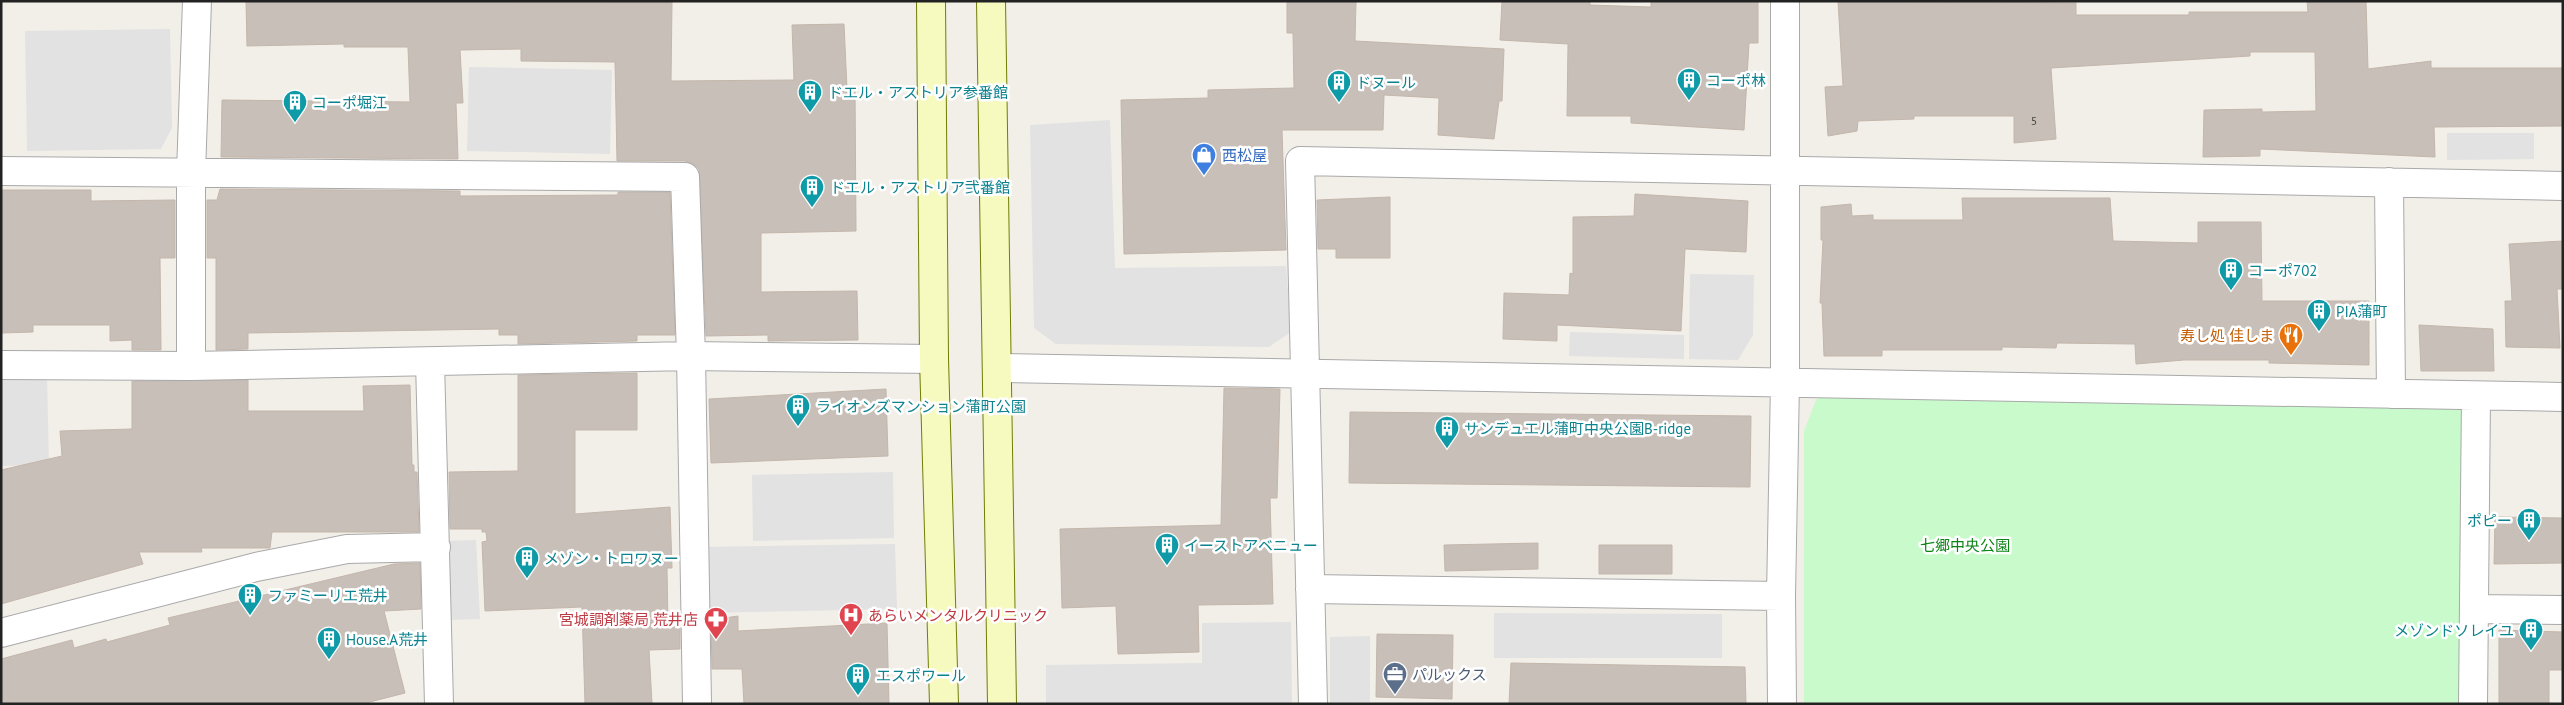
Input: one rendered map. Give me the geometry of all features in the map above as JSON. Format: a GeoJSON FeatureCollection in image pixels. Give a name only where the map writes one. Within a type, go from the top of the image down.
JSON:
{"type":"FeatureCollection","features":[{"type":"Feature","properties":{"kind":"street"},"geometry":{"type":"LineString","coordinates":[[191,366],[191,173],[197,1]]}},
{"type":"Feature","properties":{"kind":"street"},"geometry":{"type":"LineString","coordinates":[[931,1],[934,359],[944,704]]}},
{"type":"Feature","properties":{"kind":"street"},"geometry":{"type":"LineString","coordinates":[[992,1],[999,368],[1002,704]]}},
{"type":"Feature","properties":{"kind":"street"},"geometry":{"type":"LineString","coordinates":[[1782,704],[1781,596],[1786,382],[1785,1]]}},
{"type":"Feature","properties":{"kind":"street"},"geometry":{"type":"LineString","coordinates":[[1313,704],[1300,161],[2563,186]]}},
{"type":"Feature","properties":{"kind":"street"},"geometry":{"type":"LineString","coordinates":[[1,172],[685,177],[691,356],[698,704]]}},
{"type":"Feature","properties":{"kind":"street"},"geometry":{"type":"LineString","coordinates":[[2389,182],[2391,394]]}},
{"type":"Feature","properties":{"kind":"street"},"geometry":{"type":"LineString","coordinates":[[1,365],[191,366],[691,356],[934,359]]}},
{"type":"Feature","properties":{"kind":"street"},"geometry":{"type":"LineString","coordinates":[[430,362],[439,704]]}},
{"type":"Feature","properties":{"kind":"street"},"geometry":{"type":"LineString","coordinates":[[999,368],[2563,397]]}},
{"type":"Feature","properties":{"kind":"street"},"geometry":{"type":"LineString","coordinates":[[2473,704],[2476,396]]}},
{"type":"Feature","properties":{"kind":"street"},"geometry":{"type":"LineString","coordinates":[[1,633],[256,568],[347,549],[436,547]]}},
{"type":"Feature","properties":{"kind":"street"},"geometry":{"type":"LineString","coordinates":[[1310,589],[1781,596]]}},
{"type":"Feature","properties":{"kind":"street"},"geometry":{"type":"LineString","coordinates":[[2474,609],[2563,610]]}},
{"type":"Feature","properties":{"kind":"green space","name":"七郷中央公園"},"geometry":{"type":"Polygon","coordinates":[[[1833,384],[2476,396],[2467,704],[1804,704],[1804,431],[1816,400],[1833,384]]]}},
{"type":"Feature","properties":{"kind":"shaded area"},"geometry":{"type":"Polygon","coordinates":[[[170,29],[172,128],[161,149],[27,151],[25,31],[170,29]]]}},
{"type":"Feature","properties":{"kind":"shaded area"},"geometry":{"type":"Polygon","coordinates":[[[469,67],[612,70],[610,154],[467,151],[469,67]]]}},
{"type":"Feature","properties":{"kind":"shaded area"},"geometry":{"type":"Polygon","coordinates":[[[1110,120],[1115,268],[1286,266],[1291,332],[1269,347],[1056,344],[1034,328],[1030,125],[1110,120]]]}},
{"type":"Feature","properties":{"kind":"shaded area"},"geometry":{"type":"Polygon","coordinates":[[[2447,133],[2534,133],[2534,159],[2447,160],[2447,133]]]}},
{"type":"Feature","properties":{"kind":"shaded area"},"geometry":{"type":"Polygon","coordinates":[[[1690,274],[1754,275],[1753,335],[1738,360],[1689,359],[1690,274]]]}},
{"type":"Feature","properties":{"kind":"shaded area"},"geometry":{"type":"Polygon","coordinates":[[[1570,332],[1684,335],[1684,359],[1569,356],[1570,332]]]}},
{"type":"Feature","properties":{"kind":"shaded area"},"geometry":{"type":"Polygon","coordinates":[[[47,375],[49,465],[1,466],[1,376],[47,375]]]}},
{"type":"Feature","properties":{"kind":"shaded area"},"geometry":{"type":"Polygon","coordinates":[[[893,472],[894,538],[753,541],[752,475],[893,472]]]}},
{"type":"Feature","properties":{"kind":"shaded area"},"geometry":{"type":"Polygon","coordinates":[[[476,540],[480,619],[449,620],[446,541],[476,540]]]}},
{"type":"Feature","properties":{"kind":"shaded area"},"geometry":{"type":"Polygon","coordinates":[[[895,544],[897,609],[702,613],[701,547],[895,544]]]}},
{"type":"Feature","properties":{"kind":"shaded area"},"geometry":{"type":"Polygon","coordinates":[[[1494,613],[1722,614],[1722,658],[1494,658],[1494,613]]]}},
{"type":"Feature","properties":{"kind":"shaded area"},"geometry":{"type":"Polygon","coordinates":[[[1291,622],[1292,704],[1046,704],[1046,665],[1202,663],[1202,623],[1291,622]]]}},
{"type":"Feature","properties":{"kind":"shaded area"},"geometry":{"type":"Polygon","coordinates":[[[1370,636],[1370,702],[1330,703],[1330,637],[1370,636]]]}},
{"type":"Feature","properties":{"kind":"building"},"geometry":{"type":"Polygon","coordinates":[[[246,1],[672,2],[671,81],[794,80],[792,25],[844,24],[847,89],[855,89],[856,231],[761,233],[761,292],[857,291],[858,340],[768,341],[768,335],[706,336],[699,169],[685,161],[617,161],[615,62],[521,61],[521,49],[460,50],[463,103],[456,103],[458,159],[221,157],[222,100],[410,102],[408,47],[344,47],[344,44],[247,46],[246,1]]]}},
{"type":"Feature","properties":{"kind":"building"},"geometry":{"type":"Polygon","coordinates":[[[1287,1],[1356,1],[1355,41],[1504,49],[1502,101],[1499,101],[1494,139],[1438,135],[1439,98],[1384,95],[1383,130],[1282,130],[1286,250],[1124,254],[1121,100],[1208,98],[1208,90],[1294,88],[1293,33],[1287,33],[1287,1]]]}},
{"type":"Feature","properties":{"kind":"building"},"geometry":{"type":"Polygon","coordinates":[[[1502,1],[1590,1],[1590,5],[1651,7],[1651,1],[1758,1],[1758,43],[1749,43],[1744,130],[1631,123],[1631,116],[1567,116],[1568,44],[1500,40],[1502,1]]]}},
{"type":"Feature","properties":{"kind":"building"},"geometry":{"type":"Polygon","coordinates":[[[1838,1],[2076,3],[2076,15],[2189,15],[2189,12],[2308,12],[2307,1],[2366,1],[2368,69],[2431,61],[2431,68],[2563,68],[2563,126],[2434,127],[2435,157],[2260,149],[2260,156],[2203,157],[2204,110],[2262,109],[2262,112],[2316,111],[2315,52],[2250,52],[2250,56],[2051,68],[2056,139],[2014,143],[2014,116],[1914,116],[1914,119],[1858,121],[1857,131],[1828,136],[1825,87],[1843,86],[1838,1]]]}},
{"type":"Feature","properties":{"kind":"building"},"geometry":{"type":"Polygon","coordinates":[[[220,189],[460,191],[460,196],[618,195],[618,192],[670,192],[675,335],[637,335],[637,341],[518,344],[518,335],[499,335],[499,329],[248,333],[248,349],[216,350],[216,258],[207,258],[207,200],[217,200],[220,189]]]}},
{"type":"Feature","properties":{"kind":"building"},"geometry":{"type":"Polygon","coordinates":[[[1,190],[91,190],[91,201],[175,200],[175,258],[160,258],[161,350],[132,350],[132,340],[110,341],[110,325],[33,325],[33,332],[1,333],[1,190]]]}},
{"type":"Feature","properties":{"kind":"building"},"geometry":{"type":"Polygon","coordinates":[[[1635,194],[1748,201],[1746,252],[1685,249],[1681,331],[1557,325],[1557,341],[1503,339],[1504,293],[1569,295],[1570,273],[1573,274],[1573,217],[1634,216],[1635,194]]]}},
{"type":"Feature","properties":{"kind":"building"},"geometry":{"type":"Polygon","coordinates":[[[1390,197],[1390,258],[1336,258],[1336,249],[1318,249],[1317,200],[1390,197]]]}},
{"type":"Feature","properties":{"kind":"building"},"geometry":{"type":"Polygon","coordinates":[[[1962,198],[2110,198],[2113,241],[2198,243],[2198,222],[2261,222],[2262,301],[2369,301],[2369,365],[2269,363],[2269,360],[2184,360],[2136,364],[2135,344],[2057,343],[2056,348],[2002,347],[2002,350],[1882,350],[1882,356],[1824,356],[1822,303],[1820,303],[1823,240],[1821,240],[1821,207],[1851,204],[1852,216],[1873,215],[1873,220],[1963,220],[1962,198]]]}},
{"type":"Feature","properties":{"kind":"building"},"geometry":{"type":"Polygon","coordinates":[[[2563,241],[2563,289],[2557,289],[2560,348],[2506,347],[2505,301],[2512,301],[2509,244],[2563,241]]]}},
{"type":"Feature","properties":{"kind":"building"},"geometry":{"type":"Polygon","coordinates":[[[2419,325],[2493,329],[2494,371],[2421,371],[2419,325]]]}},
{"type":"Feature","properties":{"kind":"building"},"geometry":{"type":"Polygon","coordinates":[[[637,373],[637,430],[575,430],[575,514],[670,507],[672,568],[667,568],[668,628],[680,626],[680,649],[649,650],[652,703],[585,704],[582,607],[485,611],[482,542],[487,541],[486,532],[482,532],[482,529],[450,529],[449,472],[518,471],[518,375],[637,373]]]}},
{"type":"Feature","properties":{"kind":"building"},"geometry":{"type":"Polygon","coordinates":[[[248,380],[248,411],[364,411],[363,386],[410,385],[412,465],[414,465],[414,472],[417,472],[419,532],[272,532],[270,548],[201,548],[202,552],[139,552],[143,564],[1,604],[1,470],[62,456],[60,431],[132,429],[132,381],[248,380]]]}},
{"type":"Feature","properties":{"kind":"building","name":"イーストアベニュー"},"geometry":{"type":"Polygon","coordinates":[[[1224,388],[1280,389],[1277,498],[1270,498],[1273,604],[1198,605],[1199,652],[1118,654],[1116,606],[1062,608],[1060,529],[1221,525],[1224,388]]]}},
{"type":"Feature","properties":{"kind":"building","name":"ライオンズマンション蒲町公園"},"geometry":{"type":"Polygon","coordinates":[[[886,389],[888,456],[711,463],[709,399],[886,389]]]}},
{"type":"Feature","properties":{"kind":"building"},"geometry":{"type":"Polygon","coordinates":[[[1350,412],[1751,416],[1750,487],[1349,483],[1350,412]]]}},
{"type":"Feature","properties":{"kind":"building","name":"ポピー"},"geometry":{"type":"Polygon","coordinates":[[[2495,517],[2563,518],[2563,563],[2494,564],[2495,517]]]}},
{"type":"Feature","properties":{"kind":"building"},"geometry":{"type":"Polygon","coordinates":[[[1538,543],[1538,569],[1445,571],[1444,545],[1538,543]]]}},
{"type":"Feature","properties":{"kind":"building"},"geometry":{"type":"Polygon","coordinates":[[[1599,545],[1672,545],[1672,574],[1599,574],[1599,545]]]}},
{"type":"Feature","properties":{"kind":"building"},"geometry":{"type":"Polygon","coordinates":[[[420,563],[421,609],[384,611],[405,693],[362,704],[1,704],[1,659],[72,640],[74,648],[106,639],[107,642],[170,625],[168,618],[394,564],[420,563]]]}},
{"type":"Feature","properties":{"kind":"building"},"geometry":{"type":"Polygon","coordinates":[[[738,616],[738,631],[887,623],[889,704],[744,704],[742,669],[712,669],[711,620],[738,616]]]}},
{"type":"Feature","properties":{"kind":"building","name":"メゾンドソレイユ"},"geometry":{"type":"Polygon","coordinates":[[[2499,630],[2563,632],[2563,670],[2549,670],[2549,704],[2499,704],[2499,630]]]}},
{"type":"Feature","properties":{"kind":"building"},"geometry":{"type":"Polygon","coordinates":[[[1377,634],[1453,635],[1452,699],[1376,697],[1377,634]]]}},
{"type":"Feature","properties":{"kind":"building"},"geometry":{"type":"Polygon","coordinates":[[[1511,663],[1745,667],[1746,704],[1509,704],[1511,663]]]}},
{"type":"Feature","properties":{"kind":"place","name":"コーポ林"},"geometry":{"type":"Point","coordinates":[1689,101]}},
{"type":"Feature","properties":{"kind":"place","name":"ドヌール"},"geometry":{"type":"Point","coordinates":[1339,103]}},
{"type":"Feature","properties":{"kind":"place","name":"ドエル・アストリア参番館"},"geometry":{"type":"Point","coordinates":[810,113]}},
{"type":"Feature","properties":{"kind":"place","name":"コーポ堀江"},"geometry":{"type":"Point","coordinates":[295,123]}},
{"type":"Feature","properties":{"kind":"place","name":"西松屋"},"geometry":{"type":"Point","coordinates":[1204,176]}},
{"type":"Feature","properties":{"kind":"place","name":"ドエル・アストリア弐番館"},"geometry":{"type":"Point","coordinates":[812,208]}},
{"type":"Feature","properties":{"kind":"place","name":"コーポ702"},"geometry":{"type":"Point","coordinates":[2231,291]}},
{"type":"Feature","properties":{"kind":"place","name":"PIA蒲町"},"geometry":{"type":"Point","coordinates":[2319,332]}},
{"type":"Feature","properties":{"kind":"place","name":"寿し処 佳しま"},"geometry":{"type":"Point","coordinates":[2291,356]}},
{"type":"Feature","properties":{"kind":"place","name":"ライオンズマンション蒲町公園"},"geometry":{"type":"Point","coordinates":[798,427]}},
{"type":"Feature","properties":{"kind":"place","name":"サンデュエル蒲町中央公園B-ridge"},"geometry":{"type":"Point","coordinates":[1447,449]}},
{"type":"Feature","properties":{"kind":"place","name":"ポピー"},"geometry":{"type":"Point","coordinates":[2529,541]}},
{"type":"Feature","properties":{"kind":"place","name":"イーストアベニュー"},"geometry":{"type":"Point","coordinates":[1167,566]}},
{"type":"Feature","properties":{"kind":"place","name":"メゾン・トロワヌー"},"geometry":{"type":"Point","coordinates":[527,579]}},
{"type":"Feature","properties":{"kind":"place","name":"ファミーリエ荒井"},"geometry":{"type":"Point","coordinates":[250,616]}},
{"type":"Feature","properties":{"kind":"place","name":"あらいメンタルクリニック"},"geometry":{"type":"Point","coordinates":[851,636]}},
{"type":"Feature","properties":{"kind":"place","name":"宮城調剤薬局 荒井店"},"geometry":{"type":"Point","coordinates":[716,640]}},
{"type":"Feature","properties":{"kind":"place","name":"メゾンドソレイユ"},"geometry":{"type":"Point","coordinates":[2531,651]}},
{"type":"Feature","properties":{"kind":"place","name":"House.A荒井"},"geometry":{"type":"Point","coordinates":[329,660]}},
{"type":"Feature","properties":{"kind":"place","name":"パルックス"},"geometry":{"type":"Point","coordinates":[1395,695]}},
{"type":"Feature","properties":{"kind":"place","name":"エスポワール"},"geometry":{"type":"Point","coordinates":[858,696]}}]}
